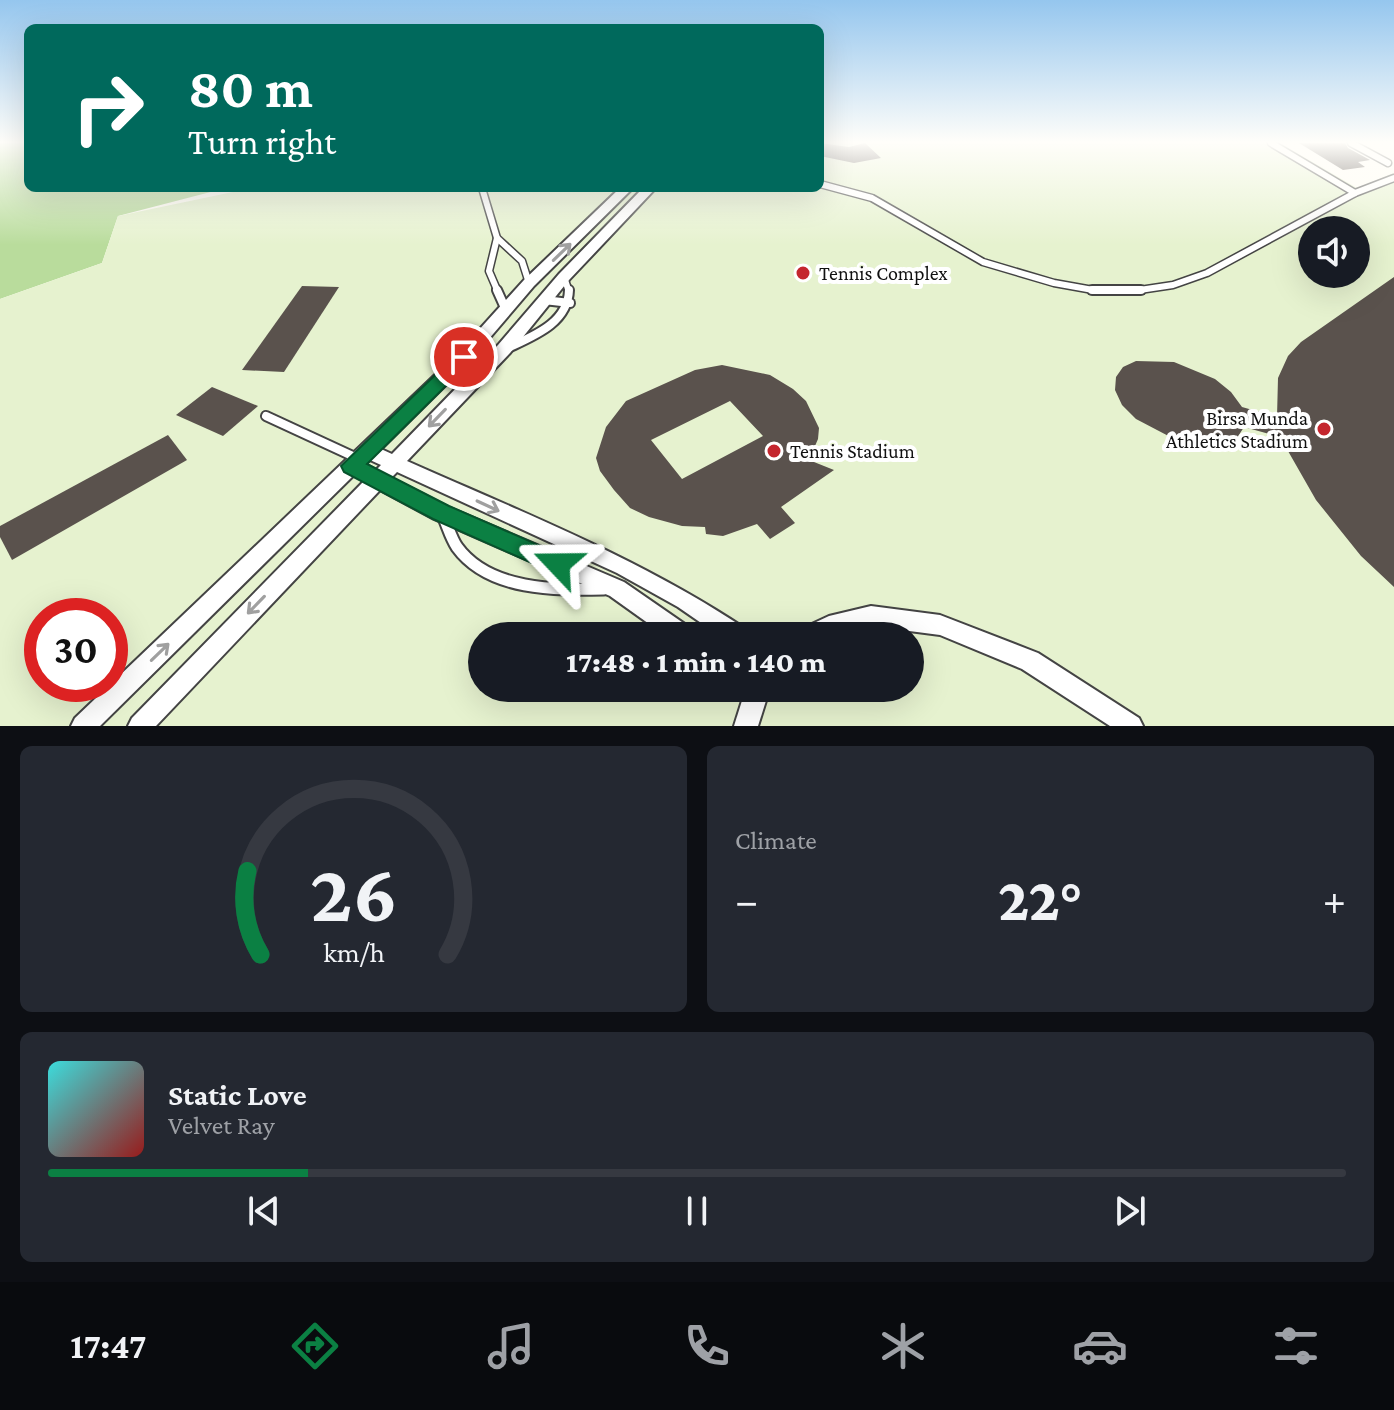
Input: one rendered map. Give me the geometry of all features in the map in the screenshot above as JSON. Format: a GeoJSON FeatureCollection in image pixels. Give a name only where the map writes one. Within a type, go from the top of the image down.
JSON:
{"type":"FeatureCollection","features":[{"type":"Feature","properties":{"kind":"street"},"geometry":{"type":"LineString","coordinates":[[83,726],[464,357],[529,283],[623,192]]}},
{"type":"Feature","properties":{"kind":"street"},"geometry":{"type":"LineString","coordinates":[[140,726],[504,349],[564,277],[646,192]]}},
{"type":"Feature","properties":{"kind":"street"},"geometry":{"type":"LineString","coordinates":[[359,458],[394,463],[624,567],[685,600],[717,622]]}},
{"type":"Feature","properties":{"kind":"street"},"geometry":{"type":"LineString","coordinates":[[359,458],[377,479],[441,513],[617,589],[664,622]]}},
{"type":"Feature","properties":{"kind":"street"},"geometry":{"type":"LineString","coordinates":[[846,622],[871,616],[917,622]]}},
{"type":"Feature","properties":{"kind":"street"},"geometry":{"type":"LineString","coordinates":[[924,623],[940,625],[1030,661],[1131,726]]}},
{"type":"Feature","properties":{"kind":"street"},"geometry":{"type":"LineString","coordinates":[[746,726],[754,702]]}},
{"type":"Feature","properties":{"kind":"lane"},"geometry":{"type":"LineString","coordinates":[[1328,177],[1355,193]]}},
{"type":"Feature","properties":{"kind":"lane"},"geometry":{"type":"LineString","coordinates":[[824,185],[872,198],[983,262],[1054,283],[1093,290],[1133,291],[1173,285],[1207,273],[1355,193],[1394,178]]}},
{"type":"Feature","properties":{"kind":"lane"},"geometry":{"type":"LineString","coordinates":[[483,192],[497,238],[489,271],[506,310]]}},
{"type":"Feature","properties":{"kind":"lane"},"geometry":{"type":"LineString","coordinates":[[497,238],[522,261],[529,283]]}},
{"type":"Feature","properties":{"kind":"lane"},"geometry":{"type":"LineString","coordinates":[[504,349],[540,332],[563,314],[570,303],[570,287],[564,277]]}},
{"type":"Feature","properties":{"kind":"lane"},"geometry":{"type":"LineString","coordinates":[[544,300],[570,303]]}},
{"type":"Feature","properties":{"kind":"lane"},"geometry":{"type":"LineString","coordinates":[[266,416],[359,458]]}},
{"type":"Feature","properties":{"kind":"lane"},"geometry":{"type":"LineString","coordinates":[[441,513],[459,550],[478,565],[507,578],[530,586],[560,590],[617,589]]}},
{"type":"Feature","properties":{"kind":"green space"},"geometry":{"type":"Polygon","coordinates":[[[0,177],[24,177],[24,192],[211,192],[118,216],[102,263],[0,299],[0,177]]]}},
{"type":"Feature","properties":{"kind":"green space"},"geometry":{"type":"Polygon","coordinates":[[[824,177],[1338,177],[1357,188],[1384,177],[1394,177],[1394,726],[0,726],[0,299],[102,263],[118,216],[233,192],[824,192],[824,177]]]}},
{"type":"Feature","properties":{"kind":"building","name":"Birsa Munda Athletics Stadium"},"geometry":{"type":"Polygon","coordinates":[[[1394,277],[1394,587],[1361,556],[1316,500],[1280,437],[1244,427],[1237,438],[1222,444],[1201,446],[1178,441],[1136,419],[1122,405],[1115,390],[1116,377],[1123,367],[1136,361],[1174,362],[1215,379],[1231,392],[1242,407],[1277,417],[1278,378],[1288,356],[1301,342],[1394,277]]]}},
{"type":"Feature","properties":{"kind":"building"},"geometry":{"type":"Polygon","coordinates":[[[302,286],[339,287],[284,372],[242,370],[302,286]]]}},
{"type":"Feature","properties":{"kind":"building","name":"Tennis Stadium"},"geometry":{"type":"Polygon","coordinates":[[[722,365],[770,375],[806,401],[819,428],[809,460],[834,470],[781,507],[795,523],[770,539],[757,524],[723,536],[706,534],[705,527],[682,526],[649,517],[630,508],[600,471],[596,458],[606,427],[626,401],[695,370],[722,365]],[[730,401],[651,440],[682,479],[763,436],[730,401]]]}},
{"type":"Feature","properties":{"kind":"building"},"geometry":{"type":"Polygon","coordinates":[[[212,387],[258,406],[223,436],[176,415],[212,387]]]}},
{"type":"Feature","properties":{"kind":"building"},"geometry":{"type":"Polygon","coordinates":[[[168,435],[187,460],[12,560],[0,537],[0,526],[168,435]]]}},
{"type":"Feature","properties":{"kind":"place","name":"Tennis Complex"},"geometry":{"type":"Point","coordinates":[803,273]}},
{"type":"Feature","properties":{"kind":"place","name":"Birsa Munda Athletics Stadium"},"geometry":{"type":"Point","coordinates":[1324,429]}},
{"type":"Feature","properties":{"kind":"place","name":"Tennis Stadium"},"geometry":{"type":"Point","coordinates":[774,451]}},
{"type":"Feature","properties":{"kind":"route"},"geometry":{"type":"LineString","coordinates":[[464,357],[352,466],[441,513],[558,564]]}}]}
